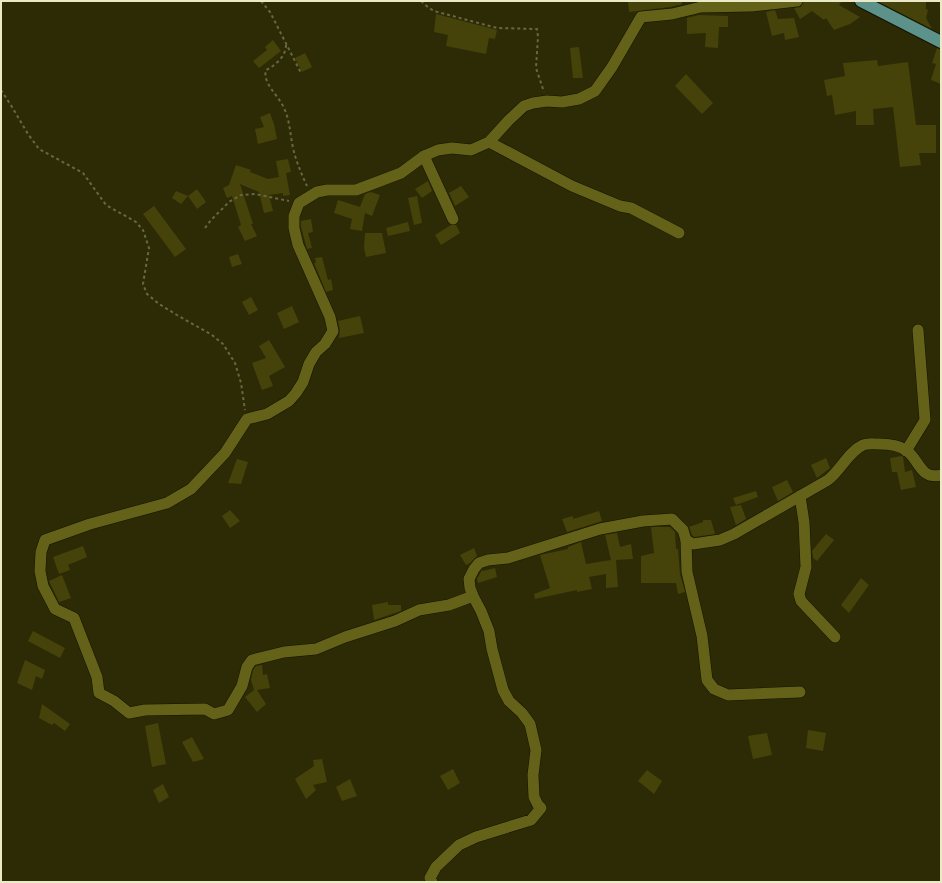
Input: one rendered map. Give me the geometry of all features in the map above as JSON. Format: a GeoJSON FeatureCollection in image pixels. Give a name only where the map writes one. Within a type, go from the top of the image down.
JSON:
{"type":"FeatureCollection","features":[{"type":"Feature","properties":{"kind":"main road"},"geometry":{"type":"LineString","coordinates":[[861,1],[941,42]]}},
{"type":"Feature","properties":{"kind":"street"},"geometry":{"type":"LineString","coordinates":[[473,596],[448,605],[419,610],[395,621],[345,637],[316,650],[284,652],[252,660],[247,667],[242,686],[228,710],[214,714],[205,709],[145,710],[129,713],[114,701],[99,693],[97,677],[74,618],[55,609],[43,586],[40,571],[41,552],[45,540],[90,524],[167,503],[191,489],[225,453],[246,419],[267,414],[293,397],[303,382],[309,364],[316,352],[325,344],[333,331],[330,317],[298,245],[294,228],[294,216],[299,203],[317,192],[327,190],[356,190],[380,182],[401,173],[424,156],[438,150],[452,148],[471,150],[489,142],[524,106],[547,101],[562,102],[579,99],[594,91],[612,67],[642,17],[672,14],[701,7],[752,6],[797,1]]}},
{"type":"Feature","properties":{"kind":"street"},"geometry":{"type":"LineString","coordinates":[[489,142],[572,186],[620,206],[631,208],[679,233]]}},
{"type":"Feature","properties":{"kind":"street"},"geometry":{"type":"LineString","coordinates":[[424,156],[453,219]]}},
{"type":"Feature","properties":{"kind":"street"},"geometry":{"type":"LineString","coordinates":[[906,450],[925,420],[918,330]]}},
{"type":"Feature","properties":{"kind":"street"},"geometry":{"type":"LineString","coordinates":[[686,540],[693,544],[720,540],[734,534],[832,478],[855,451],[864,445],[886,444],[897,446],[906,450],[925,473],[931,476],[941,475]]}},
{"type":"Feature","properties":{"kind":"street"},"geometry":{"type":"LineString","coordinates":[[800,496],[804,522],[806,567],[799,594],[801,601],[835,637]]}},
{"type":"Feature","properties":{"kind":"street"},"geometry":{"type":"LineString","coordinates":[[432,882],[430,878],[436,867],[459,845],[476,837],[531,820],[541,808],[534,797],[533,775],[536,750],[530,724],[522,713],[509,702],[503,690],[492,649],[489,631],[470,588],[470,579],[474,569],[479,563],[488,560],[508,558],[600,529],[643,521],[672,519],[683,530],[686,540],[687,572],[702,636],[707,680],[710,686],[728,695],[800,692]]}},
{"type":"Feature","properties":{"kind":"path"},"geometry":{"type":"LineString","coordinates":[[261,1],[270,12],[301,73]]}},
{"type":"Feature","properties":{"kind":"path"},"geometry":{"type":"LineString","coordinates":[[422,1],[434,11],[497,28],[537,29],[538,37],[536,68],[547,101]]}},
{"type":"Feature","properties":{"kind":"path"},"geometry":{"type":"LineString","coordinates":[[286,45],[286,50],[279,61],[266,70],[265,74],[267,81],[284,106],[290,124],[293,147],[300,171],[313,195]]}},
{"type":"Feature","properties":{"kind":"path"},"geometry":{"type":"LineString","coordinates":[[1,90],[39,149],[82,173],[106,205],[136,222],[143,230],[149,248],[143,284],[147,294],[171,311],[212,335],[223,344],[235,363],[241,382],[246,419]]}},
{"type":"Feature","properties":{"kind":"path"},"geometry":{"type":"LineString","coordinates":[[205,228],[229,202],[241,195],[255,194],[299,203]]}},
{"type":"Feature","properties":{"kind":"building"},"geometry":{"type":"Polygon","coordinates":[[[628,1],[682,1],[682,4],[629,12],[628,1]]]}},
{"type":"Feature","properties":{"kind":"building"},"geometry":{"type":"Polygon","coordinates":[[[804,1],[842,1],[839,5],[860,17],[850,24],[834,30],[826,18],[824,20],[812,11],[800,19],[794,8],[801,7],[804,1]]]}},
{"type":"Feature","properties":{"kind":"building"},"geometry":{"type":"Polygon","coordinates":[[[877,1],[926,1],[926,9],[928,10],[926,18],[932,29],[877,1]]]}},
{"type":"Feature","properties":{"kind":"building"},"geometry":{"type":"Polygon","coordinates":[[[775,10],[778,19],[794,18],[799,37],[785,40],[784,33],[772,36],[766,12],[775,10]]]}},
{"type":"Feature","properties":{"kind":"building"},"geometry":{"type":"Polygon","coordinates":[[[436,14],[497,30],[495,39],[489,38],[486,54],[446,46],[448,35],[434,32],[436,14]]]}},
{"type":"Feature","properties":{"kind":"building"},"geometry":{"type":"Polygon","coordinates":[[[699,15],[728,16],[728,27],[719,27],[718,48],[705,47],[706,33],[687,34],[687,18],[699,15]]]}},
{"type":"Feature","properties":{"kind":"building"},"geometry":{"type":"Polygon","coordinates":[[[273,40],[281,51],[259,68],[253,61],[267,50],[265,47],[273,40]]]}},
{"type":"Feature","properties":{"kind":"building"},"geometry":{"type":"Polygon","coordinates":[[[579,47],[583,78],[573,78],[570,48],[579,47]]]}},
{"type":"Feature","properties":{"kind":"building"},"geometry":{"type":"Polygon","coordinates":[[[937,48],[941,49],[941,84],[931,80],[936,64],[932,63],[937,48]]]}},
{"type":"Feature","properties":{"kind":"building"},"geometry":{"type":"Polygon","coordinates":[[[305,53],[312,67],[302,72],[295,58],[305,53]]]}},
{"type":"Feature","properties":{"kind":"building"},"geometry":{"type":"Polygon","coordinates":[[[877,60],[878,66],[908,62],[916,125],[936,125],[936,153],[919,153],[921,165],[900,167],[893,107],[873,109],[874,125],[856,125],[856,111],[835,115],[832,95],[827,96],[824,80],[845,76],[843,63],[877,60]]]}},
{"type":"Feature","properties":{"kind":"building"},"geometry":{"type":"Polygon","coordinates":[[[686,74],[713,103],[702,114],[675,86],[686,74]]]}},
{"type":"Feature","properties":{"kind":"building"},"geometry":{"type":"Polygon","coordinates":[[[270,113],[277,139],[258,144],[255,129],[264,127],[260,117],[270,113]]]}},
{"type":"Feature","properties":{"kind":"building"},"geometry":{"type":"Polygon","coordinates":[[[288,159],[291,172],[286,173],[290,195],[283,196],[283,193],[269,195],[273,211],[264,213],[259,192],[240,184],[253,224],[251,224],[257,236],[245,241],[238,227],[241,225],[232,196],[227,198],[223,188],[229,185],[236,165],[251,170],[250,172],[268,179],[279,177],[276,161],[288,159]]]}},
{"type":"Feature","properties":{"kind":"building"},"geometry":{"type":"Polygon","coordinates":[[[428,181],[432,191],[422,198],[415,189],[428,181]]]}},
{"type":"Feature","properties":{"kind":"building"},"geometry":{"type":"Polygon","coordinates":[[[461,186],[469,197],[455,206],[449,193],[461,186]]]}},
{"type":"Feature","properties":{"kind":"building"},"geometry":{"type":"Polygon","coordinates":[[[197,189],[206,202],[197,209],[188,196],[197,189]]]}},
{"type":"Feature","properties":{"kind":"building"},"geometry":{"type":"Polygon","coordinates":[[[176,191],[188,196],[181,204],[172,198],[176,191]]]}},
{"type":"Feature","properties":{"kind":"building"},"geometry":{"type":"Polygon","coordinates":[[[371,192],[380,195],[372,216],[365,213],[362,231],[350,229],[352,219],[334,213],[338,200],[360,207],[365,194],[371,192]]]}},
{"type":"Feature","properties":{"kind":"building"},"geometry":{"type":"Polygon","coordinates":[[[417,196],[422,223],[414,225],[408,198],[417,196]]]}},
{"type":"Feature","properties":{"kind":"building"},"geometry":{"type":"Polygon","coordinates":[[[154,206],[186,249],[175,257],[143,214],[154,206]]]}},
{"type":"Feature","properties":{"kind":"building"},"geometry":{"type":"Polygon","coordinates":[[[311,219],[313,232],[308,233],[312,248],[307,249],[301,227],[301,221],[311,219]]]}},
{"type":"Feature","properties":{"kind":"building"},"geometry":{"type":"Polygon","coordinates":[[[408,222],[410,231],[388,236],[386,228],[408,222]]]}},
{"type":"Feature","properties":{"kind":"building"},"geometry":{"type":"Polygon","coordinates":[[[451,225],[456,225],[460,233],[441,245],[435,235],[451,225]]]}},
{"type":"Feature","properties":{"kind":"building"},"geometry":{"type":"Polygon","coordinates":[[[365,233],[382,233],[386,253],[366,257],[364,248],[365,233]]]}},
{"type":"Feature","properties":{"kind":"building"},"geometry":{"type":"Polygon","coordinates":[[[238,254],[242,264],[232,267],[229,257],[238,254]]]}},
{"type":"Feature","properties":{"kind":"building"},"geometry":{"type":"Polygon","coordinates":[[[322,257],[328,280],[331,279],[333,290],[326,292],[314,263],[316,263],[315,258],[322,257]]]}},
{"type":"Feature","properties":{"kind":"building"},"geometry":{"type":"Polygon","coordinates":[[[251,297],[258,310],[249,315],[242,302],[251,297]]]}},
{"type":"Feature","properties":{"kind":"building"},"geometry":{"type":"Polygon","coordinates":[[[292,306],[299,322],[284,329],[277,313],[292,306]]]}},
{"type":"Feature","properties":{"kind":"building"},"geometry":{"type":"Polygon","coordinates":[[[360,316],[364,333],[339,338],[340,330],[338,321],[360,316]]]}},
{"type":"Feature","properties":{"kind":"building"},"geometry":{"type":"Polygon","coordinates":[[[269,340],[285,367],[269,376],[273,386],[262,390],[252,363],[266,358],[259,346],[269,340]]]}},
{"type":"Feature","properties":{"kind":"building"},"geometry":{"type":"Polygon","coordinates":[[[902,456],[905,472],[912,470],[916,487],[901,490],[897,472],[892,472],[890,458],[902,456]]]}},
{"type":"Feature","properties":{"kind":"building"},"geometry":{"type":"Polygon","coordinates":[[[826,458],[830,468],[817,478],[811,465],[826,458]]]}},
{"type":"Feature","properties":{"kind":"building"},"geometry":{"type":"Polygon","coordinates":[[[237,459],[248,462],[241,484],[228,483],[237,459]]]}},
{"type":"Feature","properties":{"kind":"building"},"geometry":{"type":"Polygon","coordinates":[[[787,480],[793,492],[778,501],[772,487],[787,480]]]}},
{"type":"Feature","properties":{"kind":"building"},"geometry":{"type":"Polygon","coordinates":[[[756,491],[758,497],[736,505],[733,498],[756,491]]]}},
{"type":"Feature","properties":{"kind":"building"},"geometry":{"type":"Polygon","coordinates":[[[741,505],[746,519],[736,525],[730,507],[741,505]]]}},
{"type":"Feature","properties":{"kind":"building"},"geometry":{"type":"Polygon","coordinates":[[[230,510],[240,521],[230,528],[222,516],[230,510]]]}},
{"type":"Feature","properties":{"kind":"building"},"geometry":{"type":"Polygon","coordinates":[[[599,511],[602,521],[567,532],[562,519],[573,516],[573,519],[599,511]]]}},
{"type":"Feature","properties":{"kind":"building"},"geometry":{"type":"Polygon","coordinates":[[[703,520],[711,520],[715,534],[694,537],[689,527],[703,522],[703,520]]]}},
{"type":"Feature","properties":{"kind":"building"},"geometry":{"type":"Polygon","coordinates":[[[651,527],[670,527],[675,532],[680,574],[685,592],[678,594],[676,583],[641,583],[641,556],[654,553],[651,527]]]}},
{"type":"Feature","properties":{"kind":"building"},"geometry":{"type":"Polygon","coordinates":[[[617,533],[620,547],[631,544],[633,559],[616,560],[618,587],[606,588],[606,574],[589,577],[592,589],[577,592],[577,590],[535,599],[534,594],[550,588],[540,555],[568,549],[568,547],[581,542],[586,564],[611,560],[605,535],[617,533]]]}},
{"type":"Feature","properties":{"kind":"building"},"geometry":{"type":"Polygon","coordinates":[[[826,534],[834,540],[817,561],[813,558],[812,551],[826,534]]]}},
{"type":"Feature","properties":{"kind":"building"},"geometry":{"type":"Polygon","coordinates":[[[83,546],[87,557],[68,565],[70,570],[59,574],[53,557],[83,546]]]}},
{"type":"Feature","properties":{"kind":"building"},"geometry":{"type":"Polygon","coordinates":[[[474,548],[477,556],[466,565],[460,555],[474,548]]]}},
{"type":"Feature","properties":{"kind":"building"},"geometry":{"type":"Polygon","coordinates":[[[495,568],[497,577],[478,583],[477,579],[482,570],[495,568]]]}},
{"type":"Feature","properties":{"kind":"building"},"geometry":{"type":"Polygon","coordinates":[[[62,575],[71,598],[59,602],[49,581],[62,575]]]}},
{"type":"Feature","properties":{"kind":"building"},"geometry":{"type":"Polygon","coordinates":[[[861,578],[869,585],[849,613],[841,605],[861,578]]]}},
{"type":"Feature","properties":{"kind":"building"},"geometry":{"type":"Polygon","coordinates":[[[388,602],[388,605],[401,605],[401,611],[374,620],[372,605],[388,602]]]}},
{"type":"Feature","properties":{"kind":"building"},"geometry":{"type":"Polygon","coordinates":[[[33,631],[65,648],[60,658],[28,641],[33,631]]]}},
{"type":"Feature","properties":{"kind":"building"},"geometry":{"type":"Polygon","coordinates":[[[25,660],[45,670],[42,679],[36,676],[32,690],[17,683],[25,660]]]}},
{"type":"Feature","properties":{"kind":"building"},"geometry":{"type":"Polygon","coordinates":[[[262,665],[263,675],[267,674],[270,688],[257,690],[266,704],[257,712],[245,697],[254,690],[251,680],[253,670],[256,666],[262,665]]]}},
{"type":"Feature","properties":{"kind":"building"},"geometry":{"type":"Polygon","coordinates":[[[42,704],[70,724],[65,731],[54,723],[52,725],[39,718],[42,704]]]}},
{"type":"Feature","properties":{"kind":"building"},"geometry":{"type":"Polygon","coordinates":[[[158,723],[166,764],[152,767],[145,726],[158,723]]]}},
{"type":"Feature","properties":{"kind":"building"},"geometry":{"type":"Polygon","coordinates":[[[808,730],[826,733],[823,751],[806,748],[808,730]]]}},
{"type":"Feature","properties":{"kind":"building"},"geometry":{"type":"Polygon","coordinates":[[[767,733],[772,755],[753,759],[748,736],[767,733]]]}},
{"type":"Feature","properties":{"kind":"building"},"geometry":{"type":"Polygon","coordinates":[[[192,737],[204,759],[193,762],[182,742],[192,737]]]}},
{"type":"Feature","properties":{"kind":"building"},"geometry":{"type":"Polygon","coordinates":[[[322,759],[327,782],[313,785],[316,790],[306,799],[295,779],[314,766],[313,760],[322,759]]]}},
{"type":"Feature","properties":{"kind":"building"},"geometry":{"type":"Polygon","coordinates":[[[453,769],[460,783],[448,790],[440,776],[453,769]]]}},
{"type":"Feature","properties":{"kind":"building"},"geometry":{"type":"Polygon","coordinates":[[[647,770],[662,781],[654,794],[638,781],[647,770]]]}},
{"type":"Feature","properties":{"kind":"building"},"geometry":{"type":"Polygon","coordinates":[[[350,779],[357,796],[342,801],[336,787],[350,779]]]}},
{"type":"Feature","properties":{"kind":"building"},"geometry":{"type":"Polygon","coordinates":[[[163,784],[169,797],[159,803],[153,790],[163,784]]]}}]}
